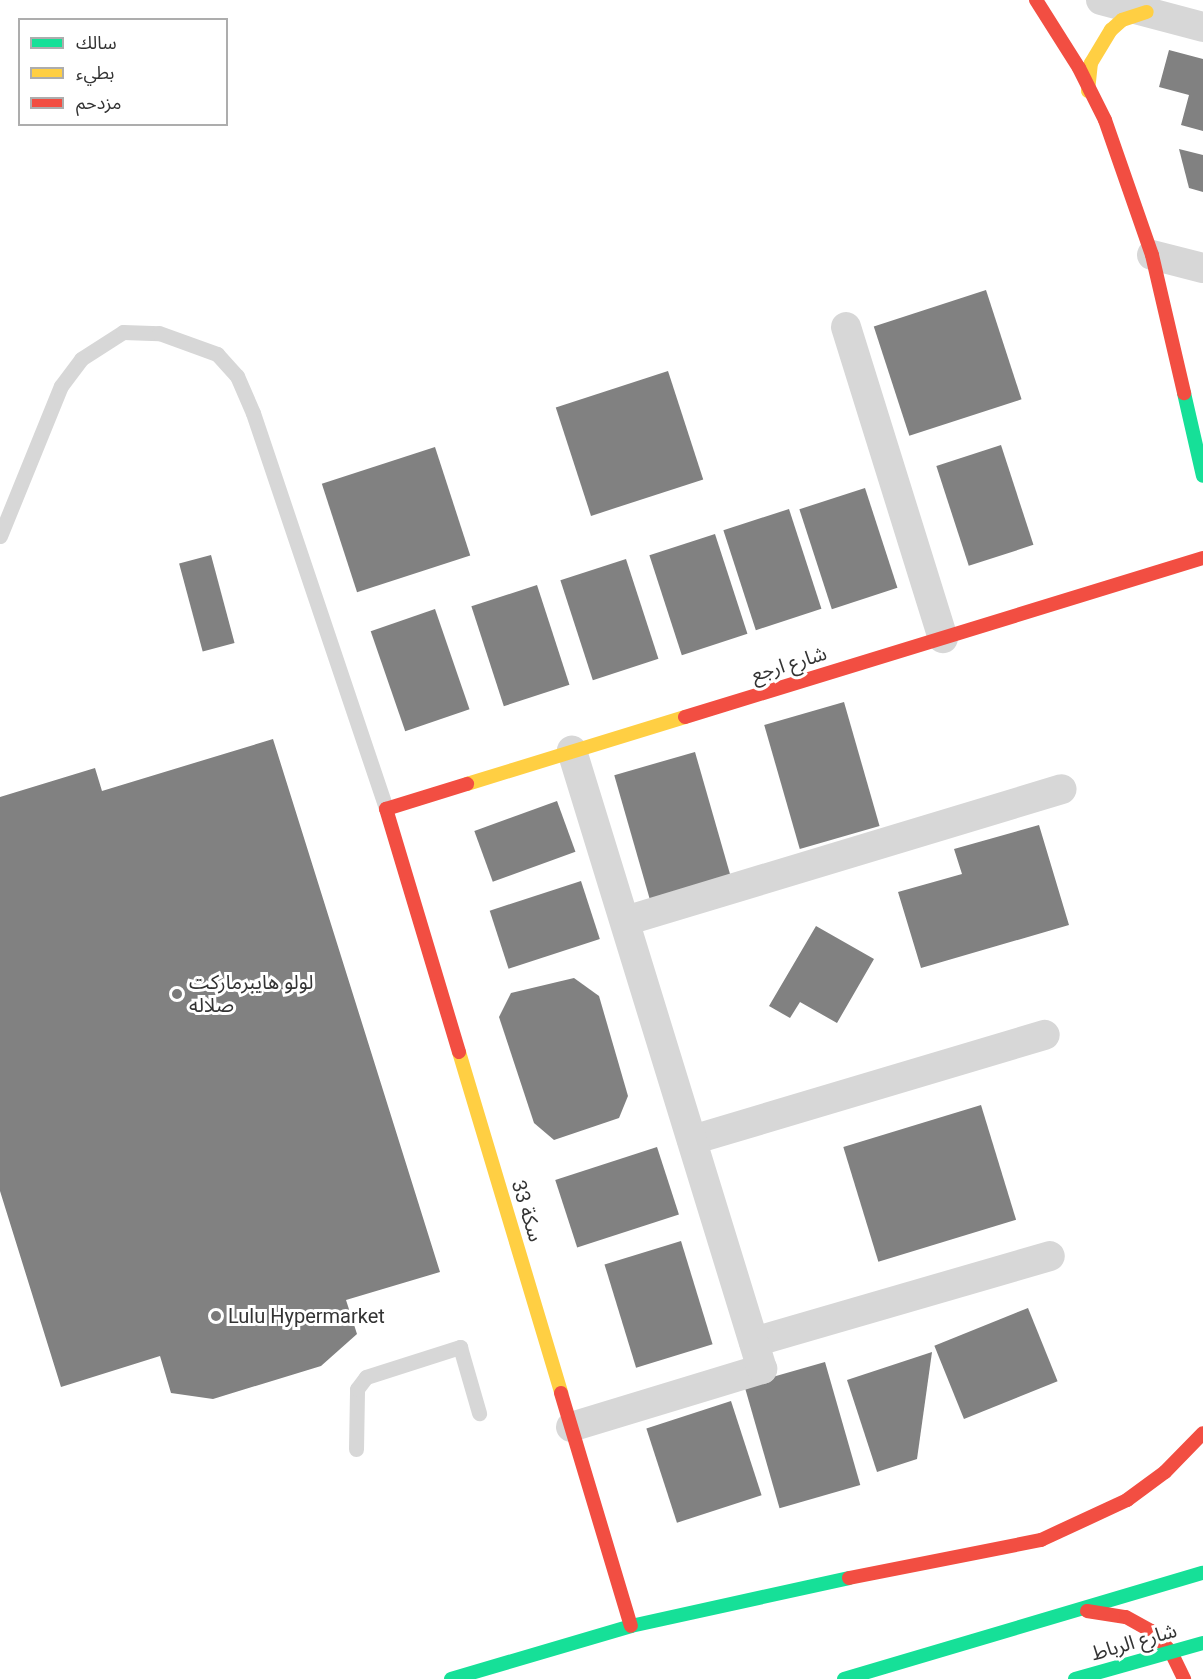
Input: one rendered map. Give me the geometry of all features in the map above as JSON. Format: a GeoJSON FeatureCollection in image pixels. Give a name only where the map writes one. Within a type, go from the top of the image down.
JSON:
{"type":"FeatureCollection","features":[{"type":"Feature","properties":{"kind":"main road"},"geometry":{"type":"LineString","coordinates":[[1036,0],[1079,68],[1088,91],[1105,120],[1152,255],[1203,476]]}},
{"type":"Feature","properties":{"kind":"main road"},"geometry":{"type":"LineString","coordinates":[[1088,91],[1091,63],[1107,35],[1122,20],[1149,6]]}},
{"type":"Feature","properties":{"kind":"main road","name":"شارع ارجع"},"geometry":{"type":"LineString","coordinates":[[386,809],[1203,558]]}},
{"type":"Feature","properties":{"kind":"main road","name":"سكة 33"},"geometry":{"type":"LineString","coordinates":[[386,809],[631,1626]]}},
{"type":"Feature","properties":{"kind":"main road"},"geometry":{"type":"LineString","coordinates":[[451,1679],[631,1626],[1041,1540],[1085,1523],[1127,1500],[1165,1472],[1203,1433]]}},
{"type":"Feature","properties":{"kind":"main road"},"geometry":{"type":"LineString","coordinates":[[844,1679],[1203,1572]]}},
{"type":"Feature","properties":{"kind":"main road"},"geometry":{"type":"LineString","coordinates":[[1064,1614],[1098,1610],[1126,1617],[1151,1631],[1171,1652],[1184,1679]]}},
{"type":"Feature","properties":{"kind":"main road","name":"شارع الرباط"},"geometry":{"type":"LineString","coordinates":[[1075,1679],[1203,1643]]}},
{"type":"Feature","properties":{"kind":"street"},"geometry":{"type":"LineString","coordinates":[[1101,0],[1149,6],[1203,27]]}},
{"type":"Feature","properties":{"kind":"street"},"geometry":{"type":"LineString","coordinates":[[1152,255],[1203,268]]}},
{"type":"Feature","properties":{"kind":"street"},"geometry":{"type":"LineString","coordinates":[[846,327],[943,638]]}},
{"type":"Feature","properties":{"kind":"street"},"geometry":{"type":"LineString","coordinates":[[571,1427],[762,1370],[572,751]]}},
{"type":"Feature","properties":{"kind":"street"},"geometry":{"type":"LineString","coordinates":[[625,921],[1060,789]]}},
{"type":"Feature","properties":{"kind":"street"},"geometry":{"type":"LineString","coordinates":[[692,1140],[1045,1035]]}},
{"type":"Feature","properties":{"kind":"street"},"geometry":{"type":"LineString","coordinates":[[754,1342],[1050,1257]]}},
{"type":"Feature","properties":{"kind":"lane"},"geometry":{"type":"LineString","coordinates":[[0,536],[61,387],[81,359],[123,332],[159,333],[217,354],[237,376],[253,413],[386,809]]}},
{"type":"Feature","properties":{"kind":"lane"},"geometry":{"type":"LineString","coordinates":[[356,1449],[357,1389],[366,1377],[460,1347],[479,1413]]}},
{"type":"Feature","properties":{"kind":"building"},"geometry":{"type":"Polygon","coordinates":[[[1169,50],[1203,59],[1203,131],[1181,125],[1189,95],[1159,87],[1169,50]]]}},
{"type":"Feature","properties":{"kind":"building"},"geometry":{"type":"Polygon","coordinates":[[[1179,149],[1203,155],[1203,192],[1189,188],[1179,149]]]}},
{"type":"Feature","properties":{"kind":"building"},"geometry":{"type":"Polygon","coordinates":[[[986,290],[1022,399],[909,436],[874,326],[986,290]]]}},
{"type":"Feature","properties":{"kind":"building"},"geometry":{"type":"Polygon","coordinates":[[[668,371],[703,479],[591,516],[556,407],[668,371]]]}},
{"type":"Feature","properties":{"kind":"building"},"geometry":{"type":"Polygon","coordinates":[[[1001,445],[1033,545],[969,566],[936,466],[1001,445]]]}},
{"type":"Feature","properties":{"kind":"building"},"geometry":{"type":"Polygon","coordinates":[[[435,447],[470,555],[357,592],[322,484],[435,447]]]}},
{"type":"Feature","properties":{"kind":"building"},"geometry":{"type":"Polygon","coordinates":[[[865,488],[897,588],[832,609],[799,509],[865,488]]]}},
{"type":"Feature","properties":{"kind":"building"},"geometry":{"type":"Polygon","coordinates":[[[789,509],[821,609],[756,630],[723,530],[789,509]]]}},
{"type":"Feature","properties":{"kind":"building"},"geometry":{"type":"Polygon","coordinates":[[[715,534],[747,634],[682,655],[649,555],[715,534]]]}},
{"type":"Feature","properties":{"kind":"building"},"geometry":{"type":"Polygon","coordinates":[[[211,555],[235,643],[203,651],[179,564],[211,555]]]}},
{"type":"Feature","properties":{"kind":"building"},"geometry":{"type":"Polygon","coordinates":[[[626,559],[658,659],[593,680],[560,580],[626,559]]]}},
{"type":"Feature","properties":{"kind":"building"},"geometry":{"type":"Polygon","coordinates":[[[537,585],[569,685],[504,706],[471,606],[537,585]]]}},
{"type":"Feature","properties":{"kind":"building"},"geometry":{"type":"Polygon","coordinates":[[[435,609],[470,709],[405,731],[371,631],[435,609]]]}},
{"type":"Feature","properties":{"kind":"building"},"geometry":{"type":"Polygon","coordinates":[[[844,702],[880,826],[800,849],[764,725],[844,702]]]}},
{"type":"Feature","properties":{"kind":"building","name":"لولو هايبرماركت صلاله"},"geometry":{"type":"Polygon","coordinates":[[[273,739],[440,1272],[346,1300],[357,1334],[321,1366],[213,1399],[171,1393],[160,1356],[61,1387],[0,1191],[0,797],[95,768],[102,791],[273,739]]]}},
{"type":"Feature","properties":{"kind":"building"},"geometry":{"type":"Polygon","coordinates":[[[695,752],[731,876],[650,899],[614,775],[695,752]]]}},
{"type":"Feature","properties":{"kind":"building"},"geometry":{"type":"Polygon","coordinates":[[[557,801],[575,852],[493,882],[474,831],[557,801]]]}},
{"type":"Feature","properties":{"kind":"building"},"geometry":{"type":"Polygon","coordinates":[[[1039,825],[1069,925],[921,968],[898,892],[962,874],[954,849],[1039,825]]]}},
{"type":"Feature","properties":{"kind":"building"},"geometry":{"type":"Polygon","coordinates":[[[581,881],[600,939],[509,969],[490,911],[581,881]]]}},
{"type":"Feature","properties":{"kind":"building"},"geometry":{"type":"Polygon","coordinates":[[[816,926],[874,959],[837,1023],[800,1002],[790,1018],[769,1006],[816,926]]]}},
{"type":"Feature","properties":{"kind":"building"},"geometry":{"type":"Polygon","coordinates":[[[574,978],[599,996],[628,1096],[619,1118],[554,1140],[534,1123],[499,1017],[511,993],[574,978]]]}},
{"type":"Feature","properties":{"kind":"building"},"geometry":{"type":"Polygon","coordinates":[[[981,1105],[1016,1220],[878,1262],[843,1147],[981,1105]]]}},
{"type":"Feature","properties":{"kind":"building"},"geometry":{"type":"Polygon","coordinates":[[[657,1147],[679,1215],[577,1248],[555,1180],[657,1147]]]}},
{"type":"Feature","properties":{"kind":"building"},"geometry":{"type":"Polygon","coordinates":[[[681,1241],[713,1344],[636,1368],[604,1264],[681,1241]]]}},
{"type":"Feature","properties":{"kind":"building"},"geometry":{"type":"Polygon","coordinates":[[[1028,1308],[1058,1381],[964,1419],[934,1346],[1028,1308]]]}},
{"type":"Feature","properties":{"kind":"building"},"geometry":{"type":"Polygon","coordinates":[[[932,1352],[917,1459],[877,1472],[847,1380],[932,1352]]]}},
{"type":"Feature","properties":{"kind":"building"},"geometry":{"type":"Polygon","coordinates":[[[825,1362],[860,1485],[780,1508],[744,1385],[825,1362]]]}},
{"type":"Feature","properties":{"kind":"building"},"geometry":{"type":"Polygon","coordinates":[[[731,1401],[762,1495],[677,1523],[646,1429],[731,1401]]]}},
{"type":"Feature","properties":{"kind":"traffic: fast"},"geometry":{"type":"LineString","coordinates":[[1184,393],[1203,476]]}},
{"type":"Feature","properties":{"kind":"traffic: fast"},"geometry":{"type":"LineString","coordinates":[[844,1679],[1203,1573]]}},
{"type":"Feature","properties":{"kind":"traffic: fast"},"geometry":{"type":"LineString","coordinates":[[451,1679],[631,1626],[849,1578]]}},
{"type":"Feature","properties":{"kind":"traffic: fast"},"geometry":{"type":"LineString","coordinates":[[1075,1679],[1203,1643]]}},
{"type":"Feature","properties":{"kind":"traffic: slow"},"geometry":{"type":"LineString","coordinates":[[1088,91],[1091,63],[1111,30],[1122,20],[1147,12]]}},
{"type":"Feature","properties":{"kind":"traffic: slow"},"geometry":{"type":"LineString","coordinates":[[467,784],[685,717]]}},
{"type":"Feature","properties":{"kind":"traffic: slow"},"geometry":{"type":"LineString","coordinates":[[459,1052],[561,1393]]}},
{"type":"Feature","properties":{"kind":"traffic: jam"},"geometry":{"type":"LineString","coordinates":[[1036,0],[1079,68],[1105,120],[1152,255],[1184,393]]}},
{"type":"Feature","properties":{"kind":"traffic: jam"},"geometry":{"type":"LineString","coordinates":[[685,717],[1203,558]]}},
{"type":"Feature","properties":{"kind":"traffic: jam"},"geometry":{"type":"LineString","coordinates":[[459,1052],[386,809],[467,784]]}},
{"type":"Feature","properties":{"kind":"traffic: jam"},"geometry":{"type":"LineString","coordinates":[[561,1393],[631,1626]]}},
{"type":"Feature","properties":{"kind":"traffic: jam"},"geometry":{"type":"LineString","coordinates":[[849,1578],[1041,1540],[1127,1500],[1165,1472],[1203,1433]]}},
{"type":"Feature","properties":{"kind":"traffic: jam"},"geometry":{"type":"LineString","coordinates":[[1087,1611],[1126,1617],[1151,1631],[1171,1652],[1184,1679]]}},
{"type":"Feature","properties":{"kind":"place","name":"لولو هايبرماركت صلاله"},"geometry":{"type":"Point","coordinates":[177,994]}},
{"type":"Feature","properties":{"kind":"place","name":"Lulu Hypermarket"},"geometry":{"type":"Point","coordinates":[216,1316]}}]}
